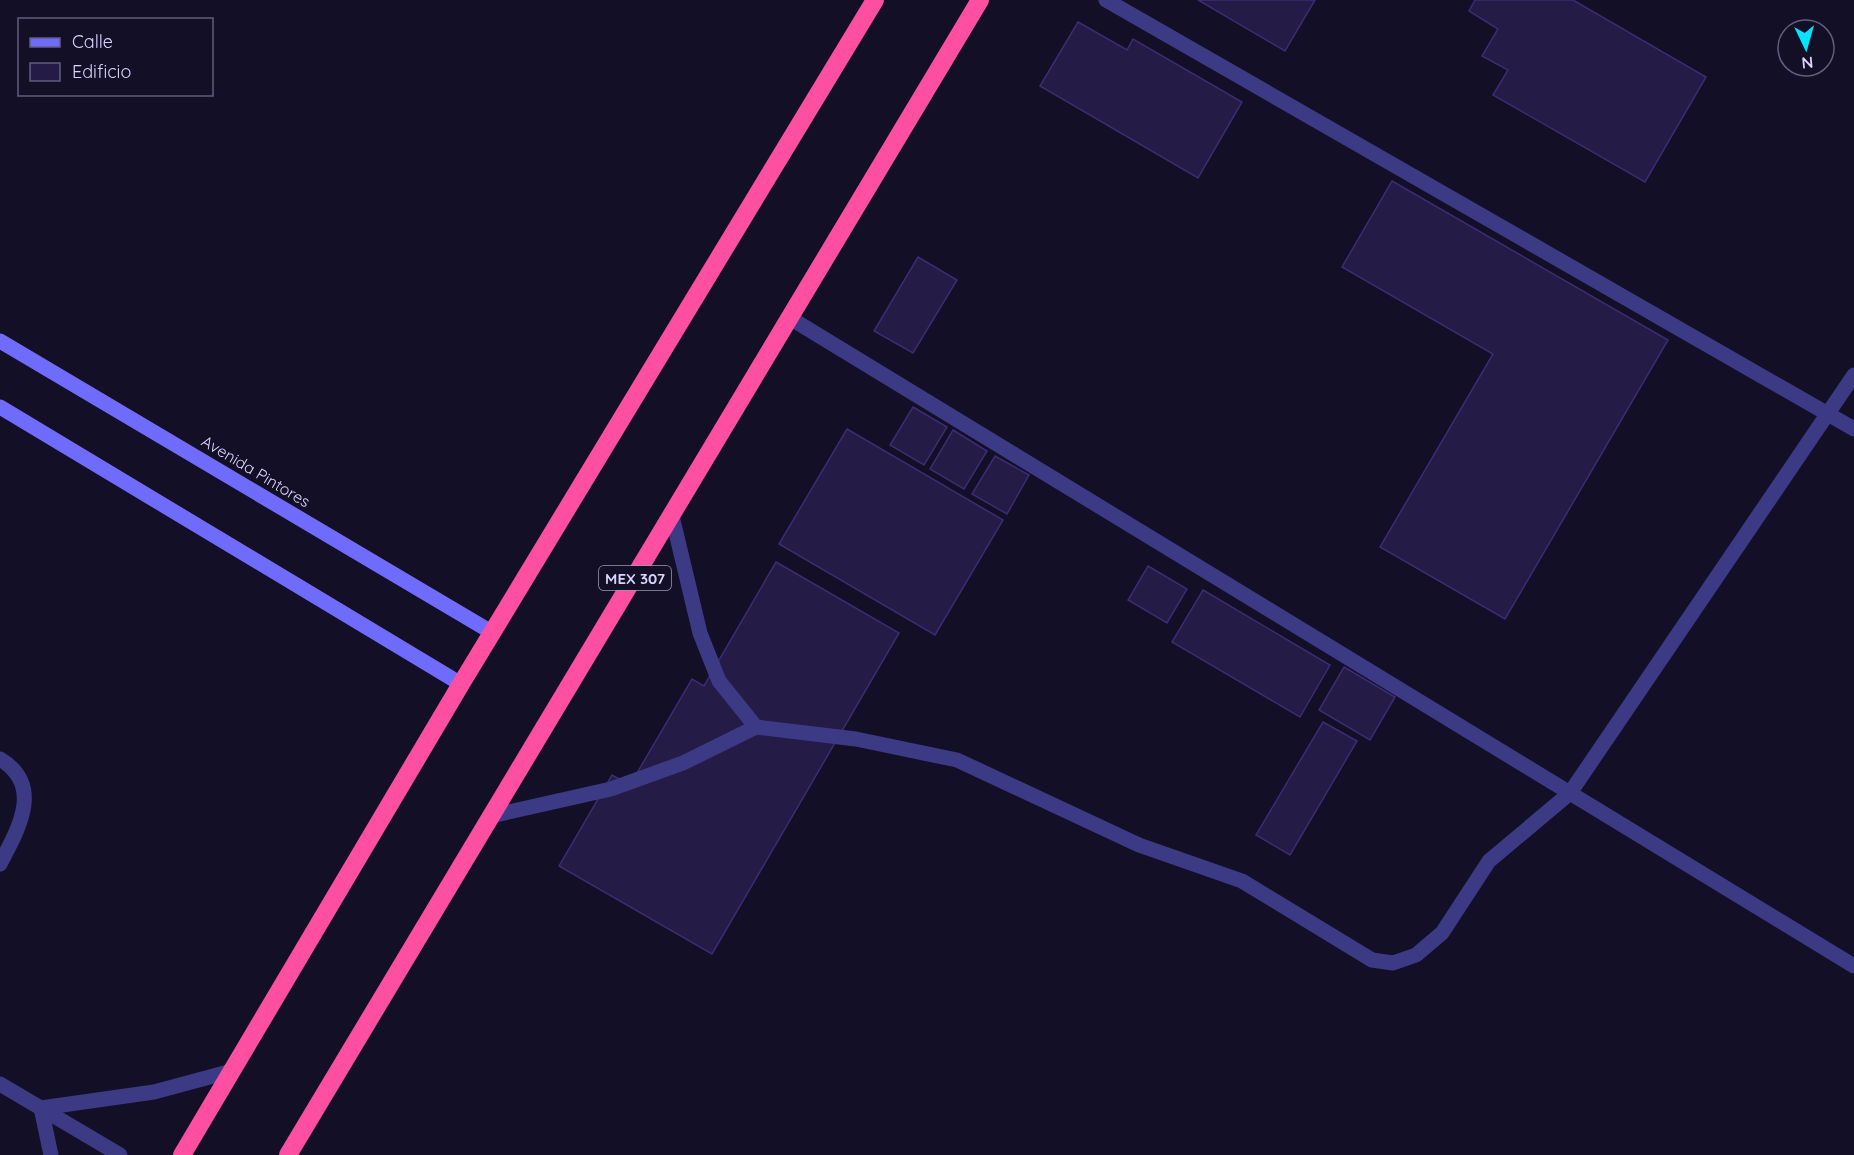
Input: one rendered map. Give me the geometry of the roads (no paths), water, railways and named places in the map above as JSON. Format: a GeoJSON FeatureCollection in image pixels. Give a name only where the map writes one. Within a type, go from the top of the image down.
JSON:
{"type":"FeatureCollection","features":[{"type":"Feature","properties":{"kind":"highway"},"geometry":{"type":"LineString","coordinates":[[182,1155],[461,684],[875,0]]}},
{"type":"Feature","properties":{"kind":"highway","name":"MEX 307"},"geometry":{"type":"LineString","coordinates":[[288,1155],[980,0]]}},
{"type":"Feature","properties":{"kind":"highway"},"geometry":{"type":"LineString","coordinates":[[196,1134],[198,1155]]}},
{"type":"Feature","properties":{"kind":"street"},"geometry":{"type":"LineString","coordinates":[[1106,0],[1854,429]]}},
{"type":"Feature","properties":{"kind":"street"},"geometry":{"type":"LineString","coordinates":[[790,318],[1854,966]]}},
{"type":"Feature","properties":{"kind":"street","name":"Avenida Pintores"},"geometry":{"type":"LineString","coordinates":[[0,341],[493,633]]}},
{"type":"Feature","properties":{"kind":"street"},"geometry":{"type":"LineString","coordinates":[[491,816],[611,789],[683,763],[756,727],[856,739],[957,760],[1139,845],[1242,881],[1372,960],[1393,963],[1416,955],[1442,933],[1489,861],[1570,793],[1854,375]]}},
{"type":"Feature","properties":{"kind":"street"},"geometry":{"type":"LineString","coordinates":[[0,407],[461,684]]}},
{"type":"Feature","properties":{"kind":"street"},"geometry":{"type":"LineString","coordinates":[[672,516],[700,633],[719,681],[756,727]]}},
{"type":"Feature","properties":{"kind":"street"},"geometry":{"type":"LineString","coordinates":[[0,759],[8,764],[20,781],[25,800],[22,822],[0,864]]}},
{"type":"Feature","properties":{"kind":"street"},"geometry":{"type":"LineString","coordinates":[[41,1108],[154,1092],[232,1071]]}},
{"type":"Feature","properties":{"kind":"street"},"geometry":{"type":"LineString","coordinates":[[0,1084],[120,1155]]}},
{"type":"Feature","properties":{"kind":"street"},"geometry":{"type":"LineString","coordinates":[[41,1108],[51,1155]]}}]}
